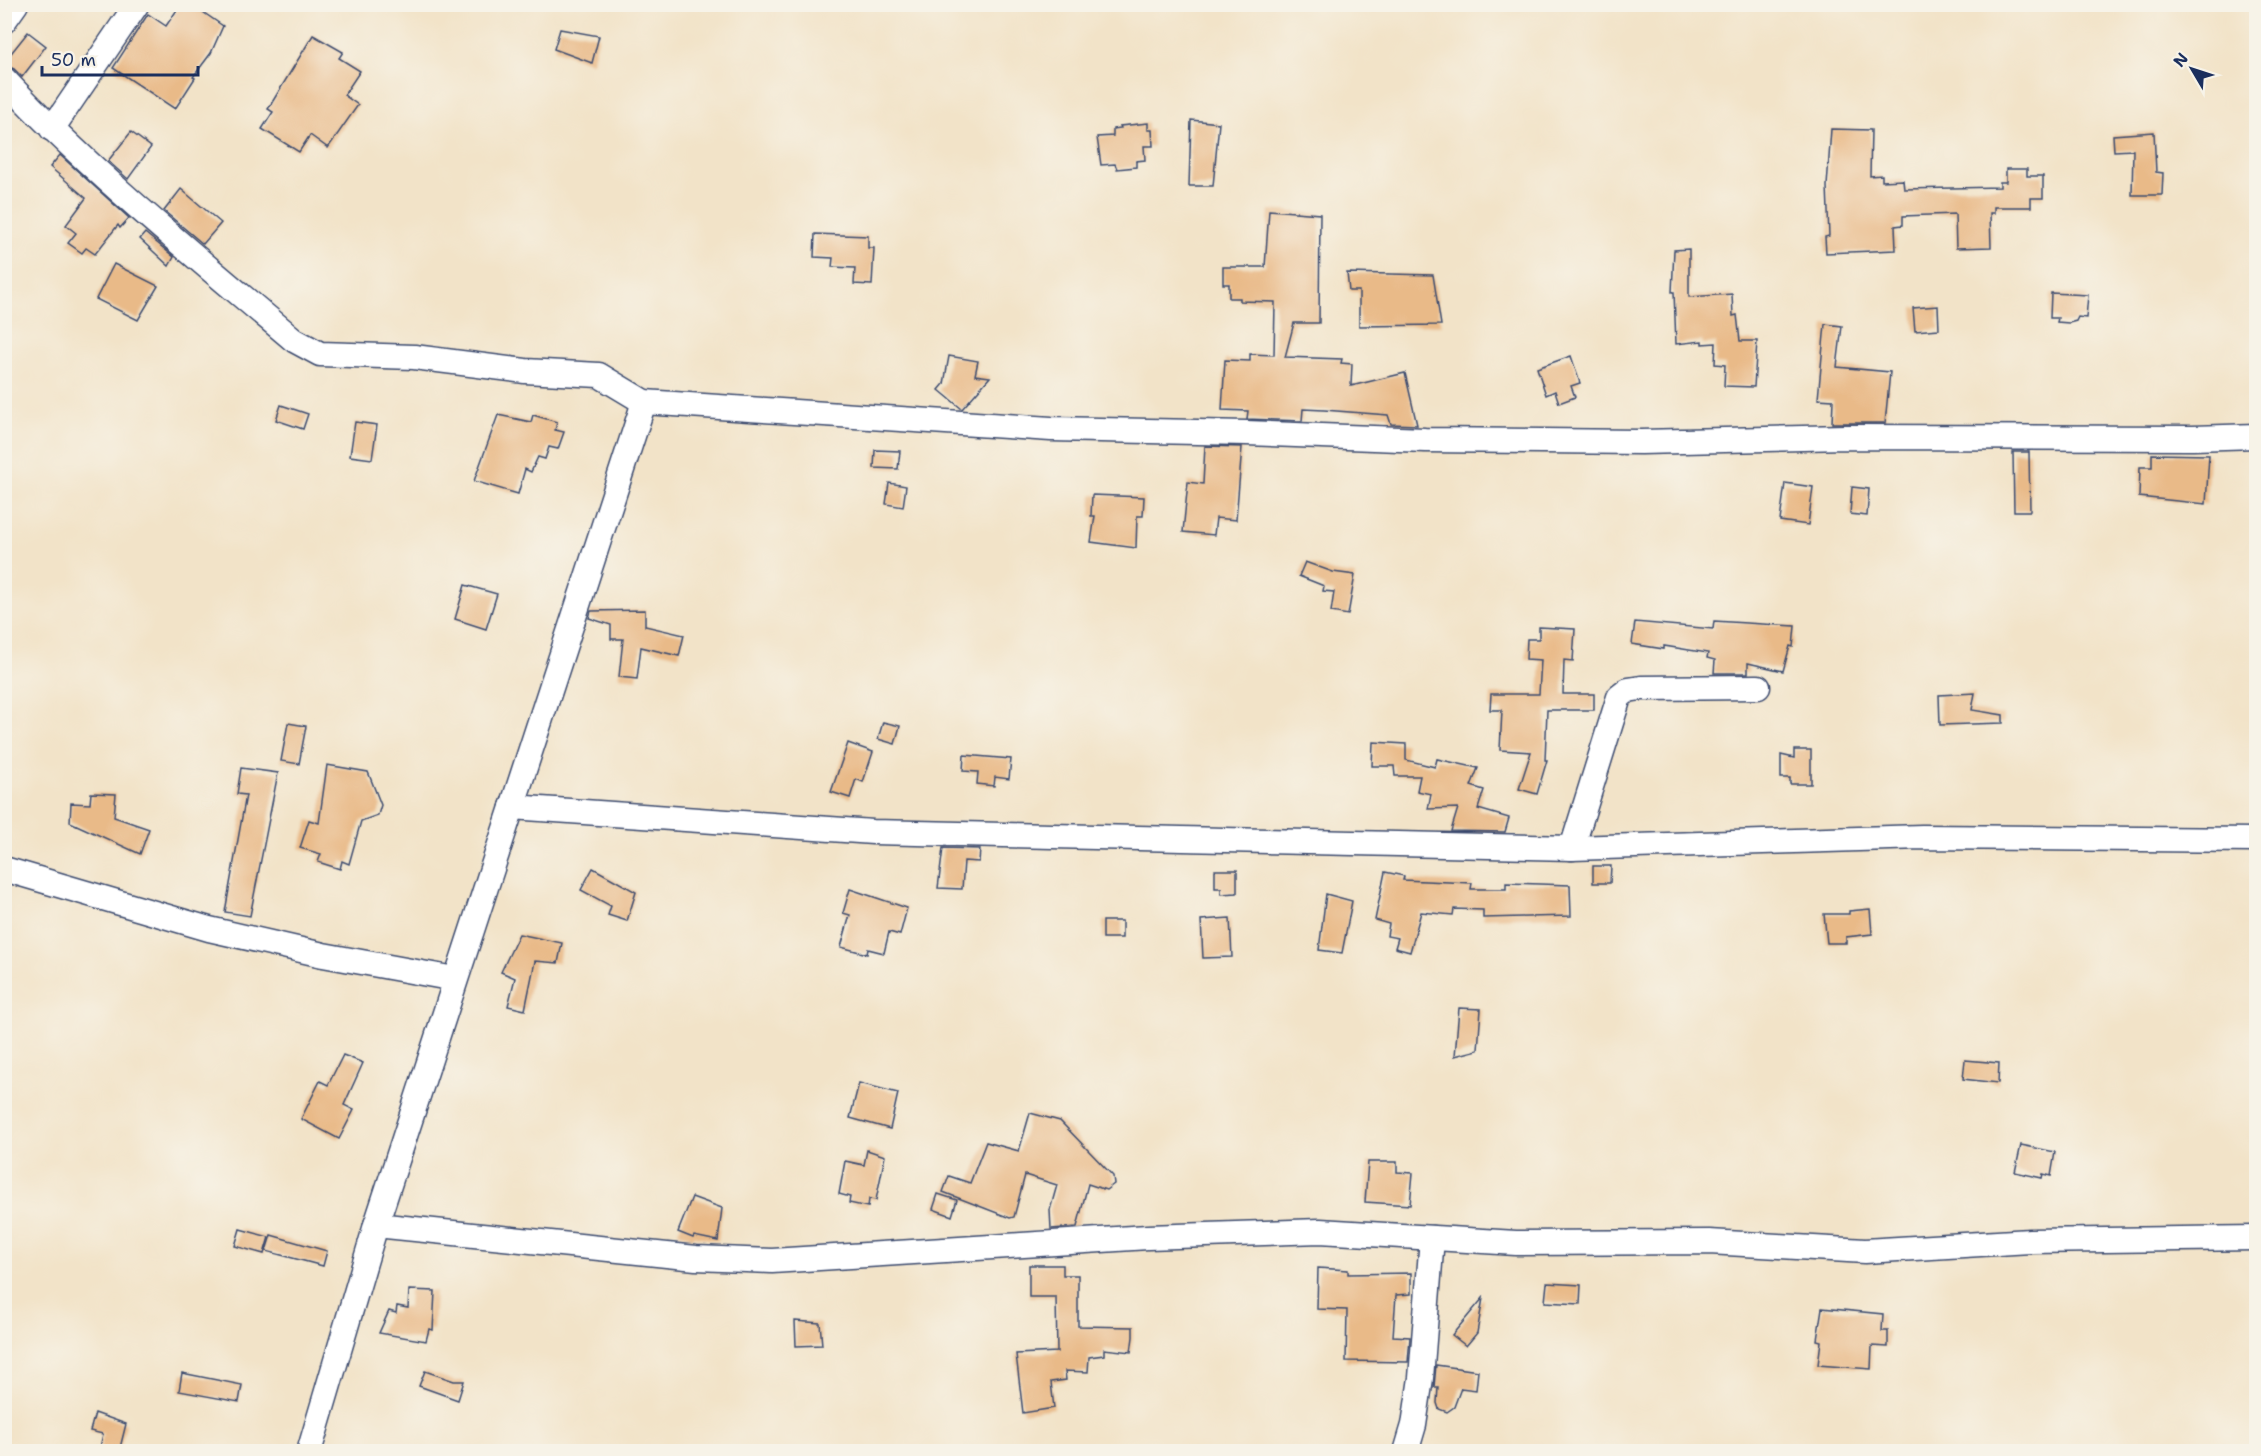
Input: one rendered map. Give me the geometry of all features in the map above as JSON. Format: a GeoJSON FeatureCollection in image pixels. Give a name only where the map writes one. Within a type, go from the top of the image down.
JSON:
{"type":"FeatureCollection","features":[{"type":"Feature","properties":{"kind":"street"},"geometry":{"type":"LineString","coordinates":[[4,21],[16,4]]}},
{"type":"Feature","properties":{"kind":"street"},"geometry":{"type":"LineString","coordinates":[[51,129],[137,4]]}},
{"type":"Feature","properties":{"kind":"street"},"geometry":{"type":"LineString","coordinates":[[4,79],[51,129],[294,340],[320,354],[414,357],[525,371],[599,375],[644,402],[1051,429],[1425,440],[1641,442],[1845,437],[2193,438],[2256,436]]}},
{"type":"Feature","properties":{"kind":"street"},"geometry":{"type":"LineString","coordinates":[[309,1452],[376,1225],[644,402]]}},
{"type":"Feature","properties":{"kind":"street"},"geometry":{"type":"LineString","coordinates":[[1572,848],[1619,697],[1628,690],[1641,688],[1758,687]]}},
{"type":"Feature","properties":{"kind":"street"},"geometry":{"type":"LineString","coordinates":[[512,807],[873,832],[1572,848],[1922,837],[2256,840]]}},
{"type":"Feature","properties":{"kind":"street"},"geometry":{"type":"LineString","coordinates":[[4,869],[209,929],[322,955],[455,980]]}},
{"type":"Feature","properties":{"kind":"street"},"geometry":{"type":"LineString","coordinates":[[376,1225],[696,1258],[772,1261],[1148,1237],[1320,1231],[1516,1243],[1709,1242],[1865,1251],[2030,1241],[2256,1238]]}},
{"type":"Feature","properties":{"kind":"street"},"geometry":{"type":"LineString","coordinates":[[1406,1452],[1414,1425],[1421,1378],[1432,1238]]}},
{"type":"Feature","properties":{"kind":"building"},"geometry":{"type":"Polygon","coordinates":[[[181,4],[191,4],[223,26],[211,53],[193,77],[195,78],[175,109],[113,68],[148,14],[166,26],[181,4]]]}},
{"type":"Feature","properties":{"kind":"building"},"geometry":{"type":"Polygon","coordinates":[[[560,29],[599,36],[592,63],[554,49],[560,29]]]}},
{"type":"Feature","properties":{"kind":"building"},"geometry":{"type":"Polygon","coordinates":[[[28,32],[46,46],[22,77],[14,69],[4,65],[4,62],[28,32]]]}},
{"type":"Feature","properties":{"kind":"building"},"geometry":{"type":"Polygon","coordinates":[[[313,35],[343,52],[339,58],[360,71],[344,95],[358,105],[328,148],[310,135],[299,152],[262,129],[273,112],[268,109],[313,35]]]}},
{"type":"Feature","properties":{"kind":"building"},"geometry":{"type":"Polygon","coordinates":[[[1191,120],[1219,123],[1213,186],[1189,186],[1191,120]]]}},
{"type":"Feature","properties":{"kind":"building"},"geometry":{"type":"Polygon","coordinates":[[[1148,123],[1148,130],[1152,130],[1153,146],[1144,146],[1145,160],[1136,161],[1136,167],[1117,169],[1115,164],[1101,165],[1097,137],[1113,136],[1113,129],[1121,128],[1120,126],[1148,123]]]}},
{"type":"Feature","properties":{"kind":"building"},"geometry":{"type":"Polygon","coordinates":[[[1831,129],[1871,130],[1870,176],[1882,175],[1882,181],[1903,180],[1904,189],[2000,187],[2000,182],[2006,182],[2006,169],[2027,169],[2027,176],[2043,176],[2043,198],[2031,198],[2031,207],[1994,207],[1994,213],[1990,213],[1991,247],[1956,248],[1955,214],[1903,216],[1903,225],[1895,226],[1896,250],[1826,253],[1825,237],[1829,236],[1827,186],[1831,129]]]}},
{"type":"Feature","properties":{"kind":"building"},"geometry":{"type":"Polygon","coordinates":[[[131,132],[151,147],[128,179],[108,161],[131,132]]]}},
{"type":"Feature","properties":{"kind":"building"},"geometry":{"type":"Polygon","coordinates":[[[2154,132],[2156,172],[2163,173],[2162,195],[2132,195],[2133,150],[2114,151],[2113,135],[2154,132]]]}},
{"type":"Feature","properties":{"kind":"building"},"geometry":{"type":"Polygon","coordinates":[[[60,155],[129,218],[120,228],[118,225],[95,254],[86,248],[82,253],[68,243],[76,233],[66,225],[86,198],[50,167],[60,155]]]}},
{"type":"Feature","properties":{"kind":"building"},"geometry":{"type":"Polygon","coordinates":[[[181,189],[221,223],[203,244],[164,211],[181,189]]]}},
{"type":"Feature","properties":{"kind":"building"},"geometry":{"type":"Polygon","coordinates":[[[1269,210],[1320,214],[1319,323],[1294,323],[1285,357],[1342,359],[1341,363],[1352,364],[1351,386],[1405,373],[1417,425],[1391,424],[1388,415],[1324,410],[1303,409],[1302,421],[1247,419],[1248,411],[1222,410],[1225,360],[1250,361],[1250,354],[1274,355],[1275,302],[1240,301],[1240,298],[1229,298],[1229,284],[1223,284],[1223,267],[1265,267],[1269,210]]]}},
{"type":"Feature","properties":{"kind":"building"},"geometry":{"type":"Polygon","coordinates":[[[145,233],[174,257],[169,266],[140,239],[145,233]]]}},
{"type":"Feature","properties":{"kind":"building"},"geometry":{"type":"Polygon","coordinates":[[[815,234],[868,236],[868,248],[874,248],[872,285],[854,284],[855,268],[832,267],[833,258],[814,257],[815,234]]]}},
{"type":"Feature","properties":{"kind":"building"},"geometry":{"type":"Polygon","coordinates":[[[1689,249],[1689,297],[1732,294],[1733,316],[1737,315],[1740,341],[1757,341],[1754,387],[1724,386],[1725,365],[1715,364],[1716,343],[1702,344],[1702,341],[1676,344],[1674,292],[1672,292],[1674,250],[1689,249]]]}},
{"type":"Feature","properties":{"kind":"building"},"geometry":{"type":"Polygon","coordinates":[[[114,264],[158,286],[138,320],[96,299],[114,264]]]}},
{"type":"Feature","properties":{"kind":"building"},"geometry":{"type":"Polygon","coordinates":[[[1347,273],[1433,275],[1441,325],[1359,326],[1359,291],[1349,291],[1347,273]]]}},
{"type":"Feature","properties":{"kind":"building"},"geometry":{"type":"Polygon","coordinates":[[[2051,293],[2088,295],[2086,318],[2078,317],[2076,321],[2069,323],[2057,322],[2058,318],[2050,318],[2051,293]]]}},
{"type":"Feature","properties":{"kind":"building"},"geometry":{"type":"Polygon","coordinates":[[[1938,306],[1939,329],[1915,331],[1913,308],[1938,306]]]}},
{"type":"Feature","properties":{"kind":"building"},"geometry":{"type":"Polygon","coordinates":[[[1825,324],[1842,326],[1837,367],[1890,372],[1885,423],[1832,423],[1833,400],[1818,399],[1825,324]]]}},
{"type":"Feature","properties":{"kind":"building"},"geometry":{"type":"Polygon","coordinates":[[[949,356],[978,361],[975,375],[990,377],[962,409],[939,390],[944,384],[949,356]]]}},
{"type":"Feature","properties":{"kind":"building"},"geometry":{"type":"Polygon","coordinates":[[[1571,356],[1580,383],[1571,386],[1575,397],[1559,403],[1555,391],[1546,395],[1537,368],[1571,356]]]}},
{"type":"Feature","properties":{"kind":"building"},"geometry":{"type":"Polygon","coordinates":[[[281,405],[308,414],[303,429],[276,420],[281,405]]]}},
{"type":"Feature","properties":{"kind":"building"},"geometry":{"type":"Polygon","coordinates":[[[498,415],[531,422],[533,415],[557,422],[555,430],[564,432],[558,449],[549,447],[545,459],[538,457],[531,472],[525,469],[518,494],[474,481],[498,415]]]}},
{"type":"Feature","properties":{"kind":"building"},"geometry":{"type":"Polygon","coordinates":[[[355,422],[377,425],[372,459],[350,456],[355,422]]]}},
{"type":"Feature","properties":{"kind":"building"},"geometry":{"type":"Polygon","coordinates":[[[1205,446],[1242,447],[1236,520],[1216,518],[1214,535],[1183,532],[1188,482],[1203,484],[1205,446]]]}},
{"type":"Feature","properties":{"kind":"building"},"geometry":{"type":"Polygon","coordinates":[[[875,450],[900,451],[898,469],[874,468],[875,450]]]}},
{"type":"Feature","properties":{"kind":"building"},"geometry":{"type":"Polygon","coordinates":[[[2013,452],[2029,452],[2030,511],[2014,511],[2013,452]]]}},
{"type":"Feature","properties":{"kind":"building"},"geometry":{"type":"Polygon","coordinates":[[[2152,454],[2209,455],[2206,504],[2139,497],[2140,467],[2152,467],[2152,454]]]}},
{"type":"Feature","properties":{"kind":"building"},"geometry":{"type":"Polygon","coordinates":[[[889,483],[906,486],[903,507],[886,504],[889,483]]]}},
{"type":"Feature","properties":{"kind":"building"},"geometry":{"type":"Polygon","coordinates":[[[1785,483],[1813,487],[1808,525],[1780,521],[1785,483]]]}},
{"type":"Feature","properties":{"kind":"building"},"geometry":{"type":"Polygon","coordinates":[[[1852,487],[1869,489],[1867,516],[1850,514],[1852,487]]]}},
{"type":"Feature","properties":{"kind":"building"},"geometry":{"type":"Polygon","coordinates":[[[1092,495],[1144,497],[1143,516],[1137,516],[1136,548],[1091,542],[1095,516],[1091,516],[1092,495]]]}},
{"type":"Feature","properties":{"kind":"building"},"geometry":{"type":"Polygon","coordinates":[[[1305,562],[1333,572],[1355,575],[1348,615],[1331,612],[1334,592],[1323,591],[1324,586],[1299,576],[1305,562]]]}},
{"type":"Feature","properties":{"kind":"building"},"geometry":{"type":"Polygon","coordinates":[[[465,585],[497,594],[486,629],[455,619],[465,585]]]}},
{"type":"Feature","properties":{"kind":"building"},"geometry":{"type":"Polygon","coordinates":[[[645,610],[645,626],[684,635],[679,656],[641,647],[637,679],[619,677],[623,639],[611,639],[611,625],[589,618],[591,611],[645,610]]]}},
{"type":"Feature","properties":{"kind":"building"},"geometry":{"type":"Polygon","coordinates":[[[1714,621],[1795,626],[1793,647],[1790,646],[1783,671],[1748,663],[1748,673],[1714,673],[1715,660],[1707,658],[1708,653],[1632,644],[1635,622],[1713,629],[1714,621]]]}},
{"type":"Feature","properties":{"kind":"building"},"geometry":{"type":"Polygon","coordinates":[[[1539,627],[1575,629],[1573,661],[1564,660],[1563,694],[1594,694],[1594,710],[1547,710],[1545,760],[1547,760],[1537,794],[1519,789],[1531,752],[1500,750],[1502,710],[1490,710],[1491,694],[1539,694],[1541,660],[1526,659],[1527,639],[1539,639],[1539,627]]]}},
{"type":"Feature","properties":{"kind":"building"},"geometry":{"type":"Polygon","coordinates":[[[1975,693],[1972,710],[2003,715],[2003,723],[1940,725],[1939,695],[1975,693]]]}},
{"type":"Feature","properties":{"kind":"building"},"geometry":{"type":"Polygon","coordinates":[[[883,722],[900,726],[895,744],[878,739],[883,722]]]}},
{"type":"Feature","properties":{"kind":"building"},"geometry":{"type":"Polygon","coordinates":[[[288,723],[306,726],[299,764],[281,761],[288,723]]]}},
{"type":"Feature","properties":{"kind":"building"},"geometry":{"type":"Polygon","coordinates":[[[1373,742],[1406,744],[1406,760],[1435,767],[1437,759],[1478,768],[1471,786],[1484,790],[1478,809],[1509,818],[1505,832],[1451,831],[1458,808],[1428,809],[1431,794],[1417,791],[1420,776],[1395,776],[1394,766],[1372,766],[1373,742]]]}},
{"type":"Feature","properties":{"kind":"building"},"geometry":{"type":"Polygon","coordinates":[[[848,743],[873,752],[863,782],[856,779],[850,798],[831,792],[848,743]]]}},
{"type":"Feature","properties":{"kind":"building"},"geometry":{"type":"Polygon","coordinates":[[[1794,750],[1811,750],[1811,784],[1790,784],[1790,778],[1781,778],[1781,755],[1794,758],[1794,750]]]}},
{"type":"Feature","properties":{"kind":"building"},"geometry":{"type":"Polygon","coordinates":[[[964,755],[1011,759],[1009,779],[995,777],[994,786],[977,784],[978,772],[963,771],[964,755]]]}},
{"type":"Feature","properties":{"kind":"building"},"geometry":{"type":"Polygon","coordinates":[[[327,765],[368,772],[381,805],[378,815],[361,821],[349,864],[342,861],[340,869],[318,862],[321,854],[300,848],[309,820],[319,823],[327,765]]]}},
{"type":"Feature","properties":{"kind":"building"},"geometry":{"type":"Polygon","coordinates":[[[241,768],[278,773],[250,916],[225,912],[246,795],[237,794],[241,768]]]}},
{"type":"Feature","properties":{"kind":"building"},"geometry":{"type":"Polygon","coordinates":[[[91,793],[116,794],[114,817],[149,829],[140,854],[70,822],[71,803],[90,804],[91,793]]]}},
{"type":"Feature","properties":{"kind":"building"},"geometry":{"type":"Polygon","coordinates":[[[943,848],[980,849],[979,862],[964,861],[962,889],[938,888],[943,848]]]}},
{"type":"Feature","properties":{"kind":"building"},"geometry":{"type":"Polygon","coordinates":[[[1593,866],[1611,866],[1610,883],[1593,883],[1593,866]]]}},
{"type":"Feature","properties":{"kind":"building"},"geometry":{"type":"Polygon","coordinates":[[[593,868],[636,892],[627,921],[608,915],[611,906],[581,890],[593,868]]]}},
{"type":"Feature","properties":{"kind":"building"},"geometry":{"type":"Polygon","coordinates":[[[1215,870],[1237,870],[1237,893],[1221,894],[1221,888],[1215,888],[1215,870]]]}},
{"type":"Feature","properties":{"kind":"building"},"geometry":{"type":"Polygon","coordinates":[[[1385,872],[1404,876],[1403,880],[1472,883],[1471,889],[1506,889],[1506,883],[1570,885],[1571,916],[1483,918],[1483,910],[1454,909],[1453,915],[1421,912],[1410,952],[1395,948],[1398,938],[1387,936],[1389,924],[1375,920],[1385,872]]]}},
{"type":"Feature","properties":{"kind":"building"},"geometry":{"type":"Polygon","coordinates":[[[850,889],[907,908],[900,935],[889,932],[884,953],[868,949],[867,954],[841,947],[850,915],[843,913],[850,889]]]}},
{"type":"Feature","properties":{"kind":"building"},"geometry":{"type":"Polygon","coordinates":[[[1326,894],[1352,901],[1342,953],[1319,950],[1326,894]]]}},
{"type":"Feature","properties":{"kind":"building"},"geometry":{"type":"Polygon","coordinates":[[[1870,909],[1872,934],[1846,937],[1846,943],[1827,943],[1824,914],[1849,914],[1849,911],[1870,909]]]}},
{"type":"Feature","properties":{"kind":"building"},"geometry":{"type":"Polygon","coordinates":[[[1230,918],[1232,957],[1203,958],[1201,920],[1230,918]]]}},
{"type":"Feature","properties":{"kind":"building"},"geometry":{"type":"Polygon","coordinates":[[[1103,921],[1122,921],[1122,938],[1103,938],[1103,921]]]}},
{"type":"Feature","properties":{"kind":"building"},"geometry":{"type":"Polygon","coordinates":[[[519,934],[562,943],[558,963],[535,961],[525,1010],[508,1006],[515,978],[501,972],[519,934]]]}},
{"type":"Feature","properties":{"kind":"building"},"geometry":{"type":"Polygon","coordinates":[[[1459,1008],[1481,1009],[1478,1050],[1455,1056],[1459,1008]]]}},
{"type":"Feature","properties":{"kind":"building"},"geometry":{"type":"Polygon","coordinates":[[[343,1055],[363,1063],[344,1105],[354,1110],[339,1139],[301,1119],[320,1081],[328,1085],[343,1055]]]}},
{"type":"Feature","properties":{"kind":"building"},"geometry":{"type":"Polygon","coordinates":[[[1965,1060],[1999,1063],[1998,1083],[1963,1079],[1965,1060]]]}},
{"type":"Feature","properties":{"kind":"building"},"geometry":{"type":"Polygon","coordinates":[[[859,1083],[898,1093],[890,1129],[850,1118],[859,1083]]]}},
{"type":"Feature","properties":{"kind":"building"},"geometry":{"type":"Polygon","coordinates":[[[1030,1113],[1060,1121],[1113,1176],[1114,1184],[1106,1190],[1088,1184],[1077,1227],[1051,1229],[1050,1210],[1057,1185],[1025,1175],[1014,1217],[1010,1218],[943,1192],[949,1176],[970,1183],[986,1142],[1019,1151],[1030,1113]]]}},
{"type":"Feature","properties":{"kind":"building"},"geometry":{"type":"Polygon","coordinates":[[[2021,1145],[2055,1152],[2051,1176],[2043,1174],[2042,1178],[2015,1172],[2021,1145]]]}},
{"type":"Feature","properties":{"kind":"building"},"geometry":{"type":"Polygon","coordinates":[[[867,1150],[885,1156],[876,1200],[869,1199],[868,1207],[849,1203],[850,1197],[839,1194],[845,1161],[864,1165],[867,1150]]]}},
{"type":"Feature","properties":{"kind":"building"},"geometry":{"type":"Polygon","coordinates":[[[1368,1162],[1397,1162],[1397,1172],[1413,1173],[1410,1205],[1365,1202],[1368,1162]]]}},
{"type":"Feature","properties":{"kind":"building"},"geometry":{"type":"Polygon","coordinates":[[[938,1194],[957,1200],[952,1216],[933,1209],[938,1194]]]}},
{"type":"Feature","properties":{"kind":"building"},"geometry":{"type":"Polygon","coordinates":[[[692,1197],[722,1208],[718,1241],[694,1236],[693,1238],[678,1232],[692,1197]]]}},
{"type":"Feature","properties":{"kind":"building"},"geometry":{"type":"Polygon","coordinates":[[[240,1229],[269,1237],[264,1254],[235,1246],[240,1229]]]}},
{"type":"Feature","properties":{"kind":"building"},"geometry":{"type":"Polygon","coordinates":[[[271,1235],[327,1251],[323,1266],[266,1251],[271,1235]]]}},
{"type":"Feature","properties":{"kind":"building"},"geometry":{"type":"Polygon","coordinates":[[[1029,1265],[1063,1265],[1063,1275],[1078,1275],[1078,1326],[1133,1327],[1133,1337],[1131,1352],[1104,1349],[1104,1355],[1089,1357],[1088,1372],[1065,1371],[1066,1380],[1051,1382],[1054,1408],[1023,1413],[1016,1354],[1057,1352],[1056,1297],[1029,1297],[1029,1265]]]}},
{"type":"Feature","properties":{"kind":"building"},"geometry":{"type":"Polygon","coordinates":[[[1318,1268],[1348,1270],[1348,1274],[1411,1273],[1411,1294],[1396,1295],[1393,1336],[1410,1337],[1408,1362],[1346,1361],[1347,1310],[1317,1309],[1318,1268]]]}},
{"type":"Feature","properties":{"kind":"building"},"geometry":{"type":"Polygon","coordinates":[[[1547,1283],[1581,1285],[1580,1304],[1545,1302],[1547,1283]]]}},
{"type":"Feature","properties":{"kind":"building"},"geometry":{"type":"Polygon","coordinates":[[[409,1290],[435,1291],[433,1330],[429,1329],[426,1341],[379,1333],[389,1311],[396,1313],[397,1306],[408,1308],[409,1290]]]}},
{"type":"Feature","properties":{"kind":"building"},"geometry":{"type":"Polygon","coordinates":[[[1483,1298],[1477,1333],[1466,1346],[1452,1335],[1483,1298]]]}},
{"type":"Feature","properties":{"kind":"building"},"geometry":{"type":"Polygon","coordinates":[[[1822,1308],[1883,1314],[1882,1331],[1888,1331],[1888,1347],[1872,1346],[1871,1369],[1818,1365],[1821,1341],[1817,1340],[1822,1308]]]}},
{"type":"Feature","properties":{"kind":"building"},"geometry":{"type":"Polygon","coordinates":[[[795,1321],[820,1323],[822,1345],[796,1346],[795,1321]]]}},
{"type":"Feature","properties":{"kind":"building"},"geometry":{"type":"Polygon","coordinates":[[[1436,1365],[1478,1371],[1476,1390],[1461,1388],[1454,1407],[1447,1412],[1439,1409],[1437,1403],[1438,1387],[1434,1387],[1436,1365]]]}},
{"type":"Feature","properties":{"kind":"building"},"geometry":{"type":"Polygon","coordinates":[[[425,1371],[454,1381],[464,1381],[458,1400],[419,1386],[425,1371]]]}},
{"type":"Feature","properties":{"kind":"building"},"geometry":{"type":"Polygon","coordinates":[[[182,1373],[242,1385],[239,1402],[179,1391],[182,1373]]]}},
{"type":"Feature","properties":{"kind":"building"},"geometry":{"type":"Polygon","coordinates":[[[95,1413],[126,1424],[119,1452],[99,1452],[103,1434],[90,1431],[95,1413]]]}}]}
